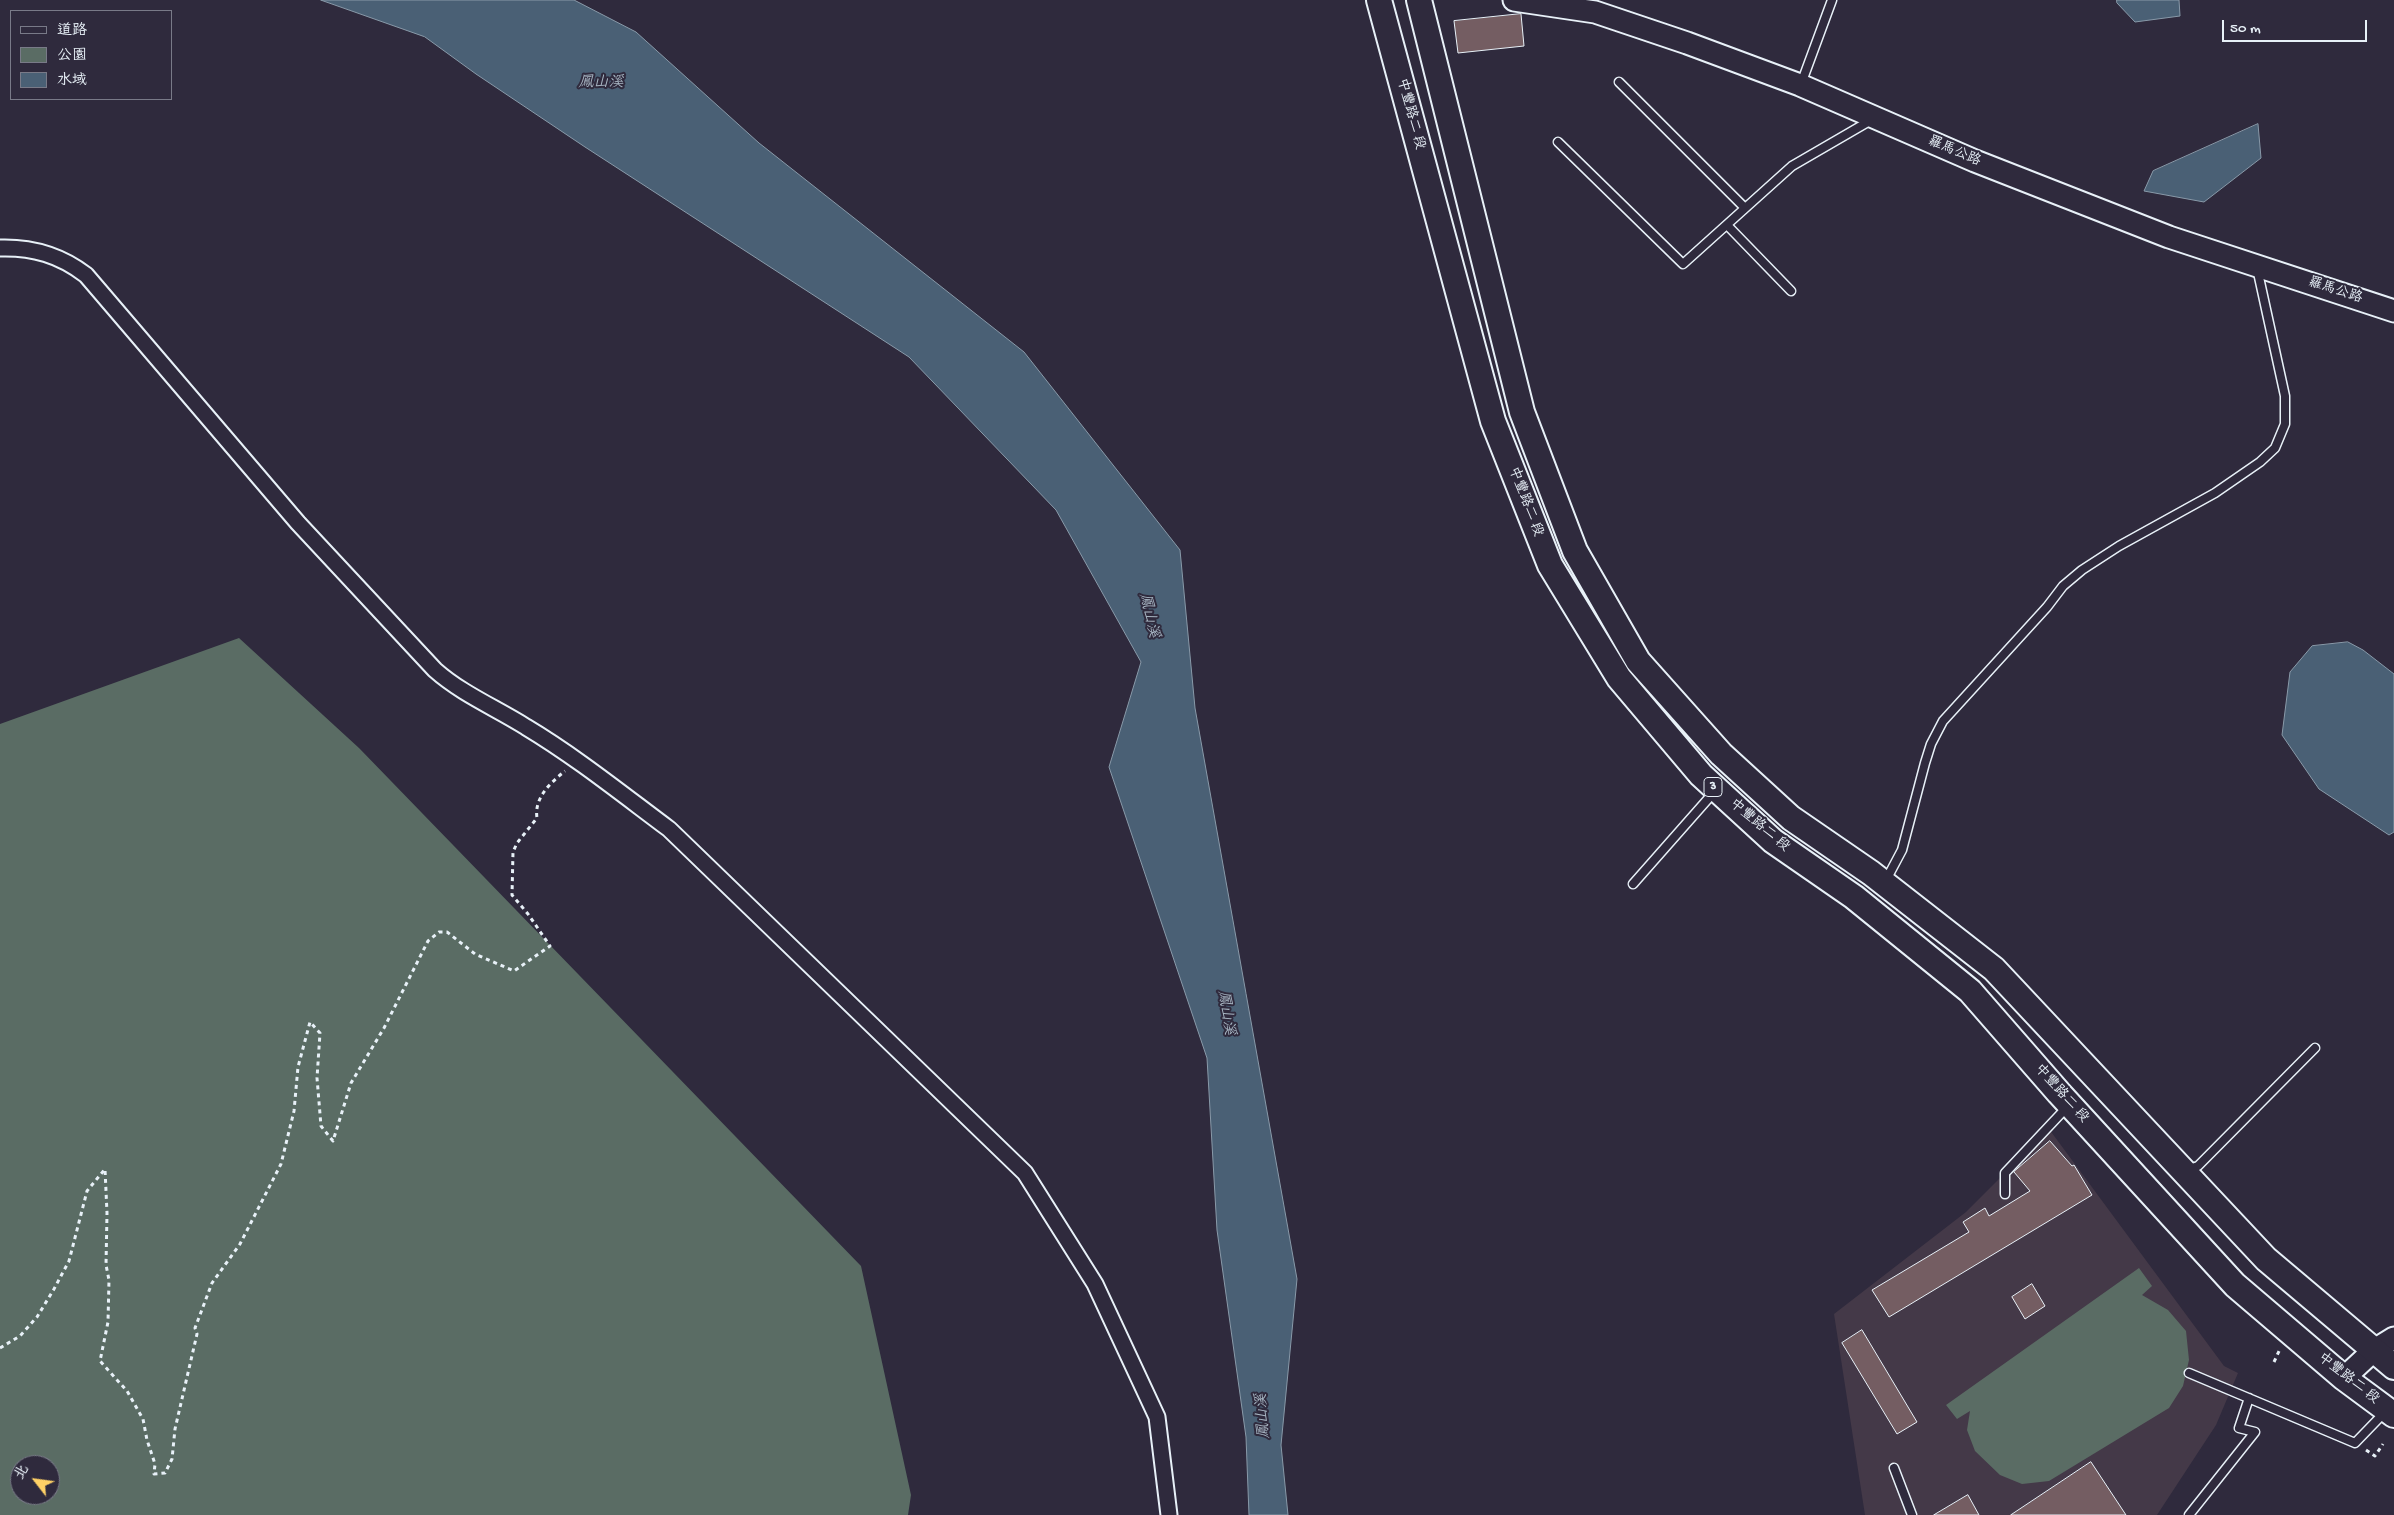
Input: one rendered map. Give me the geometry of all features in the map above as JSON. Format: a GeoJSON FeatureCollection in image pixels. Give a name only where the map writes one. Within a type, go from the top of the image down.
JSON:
{"type":"FeatureCollection","features":[{"type":"Feature","properties":{"kind":"main road","name":"中豐路二 段"},"geometry":{"type":"LineString","coordinates":[[1379,0],[1494,421],[1550,565],[1619,678],[1701,775],[1773,841],[1875,914],[1970,991],[2070,1105],[2235,1285],[2344,1378],[2392,1409]]}},
{"type":"Feature","properties":{"kind":"main road","name":"中豐路二 段"},"geometry":{"type":"LineString","coordinates":[[1419,0],[1522,412],[1575,551],[1638,661],[1722,754],[1791,818],[1889,887],[1994,969],[2266,1259],[2394,1367]]}},
{"type":"Feature","properties":{"kind":"main road","name":"羅馬公路"},"geometry":{"type":"LineString","coordinates":[[1514,0],[1597,9],[1800,86],[1975,161],[2169,237],[2394,311]]}},
{"type":"Feature","properties":{"kind":"main road"},"geometry":{"type":"LineString","coordinates":[[1635,698],[1657,681]]}},
{"type":"Feature","properties":{"kind":"main road"},"geometry":{"type":"LineString","coordinates":[[1875,914],[1889,887]]}},
{"type":"Feature","properties":{"kind":"main road"},"geometry":{"type":"LineString","coordinates":[[2344,1378],[2373,1351],[2394,1338]]}},
{"type":"Feature","properties":{"kind":"street"},"geometry":{"type":"LineString","coordinates":[[0,248],[35,250],[54,255],[71,263],[86,275],[298,523],[435,670],[450,683],[526,727],[669,829],[1025,1173],[1095,1284],[1157,1417],[1169,1515]]}},
{"type":"Feature","properties":{"kind":"lane"},"geometry":{"type":"LineString","coordinates":[[1800,86],[1832,0]]}},
{"type":"Feature","properties":{"kind":"lane"},"geometry":{"type":"LineString","coordinates":[[1619,82],[1745,208]]}},
{"type":"Feature","properties":{"kind":"lane"},"geometry":{"type":"LineString","coordinates":[[1558,142],[1682,264],[1792,166],[1875,118]]}},
{"type":"Feature","properties":{"kind":"lane"},"geometry":{"type":"LineString","coordinates":[[1727,225],[1791,291]]}},
{"type":"Feature","properties":{"kind":"lane"},"geometry":{"type":"LineString","coordinates":[[1889,887],[1902,850],[1924,763],[1931,744],[1944,721],[2047,607],[2063,586],[2082,570],[2119,546],[2215,493],[2260,462],[2275,448],[2285,424],[2285,396],[2256,266]]}},
{"type":"Feature","properties":{"kind":"lane"},"geometry":{"type":"LineString","coordinates":[[1633,884],[1716,789]]}},
{"type":"Feature","properties":{"kind":"lane"},"geometry":{"type":"LineString","coordinates":[[2184,1172],[2198,1166],[2315,1048]]}},
{"type":"Feature","properties":{"kind":"lane"},"geometry":{"type":"LineString","coordinates":[[2005,1194],[2005,1173],[2070,1105]]}},
{"type":"Feature","properties":{"kind":"lane"},"geometry":{"type":"LineString","coordinates":[[2190,1373],[2355,1443],[2392,1409]]}},
{"type":"Feature","properties":{"kind":"lane"},"geometry":{"type":"LineString","coordinates":[[2189,1515],[2255,1432],[2239,1428],[2250,1398]]}},
{"type":"Feature","properties":{"kind":"lane"},"geometry":{"type":"LineString","coordinates":[[1894,1468],[1912,1515]]}},
{"type":"Feature","properties":{"kind":"path"},"geometry":{"type":"LineString","coordinates":[[0,1348],[20,1336],[36,1317],[54,1289],[68,1261],[87,1191],[105,1169],[107,1213],[106,1265],[109,1280],[108,1322],[100,1361],[127,1391],[143,1420],[155,1464],[154,1474],[165,1473],[172,1459],[175,1428],[197,1334],[195,1328],[212,1283],[240,1244],[281,1164],[294,1112],[298,1067],[310,1022],[320,1033],[317,1078],[321,1126],[333,1141],[351,1083],[384,1028],[428,941],[439,932],[447,932],[475,954],[514,971],[550,946],[512,895],[513,852],[517,843],[537,818],[536,811],[545,790],[577,762]]}},
{"type":"Feature","properties":{"kind":"path"},"geometry":{"type":"LineString","coordinates":[[2355,1443],[2375,1456],[2383,1444]]}},
{"type":"Feature","properties":{"kind":"shaded area"},"geometry":{"type":"Polygon","coordinates":[[[2049,1129],[2224,1366],[2238,1373],[2216,1425],[2157,1515],[1865,1515],[1834,1314],[1966,1212],[2049,1129]]]}},
{"type":"Feature","properties":{"kind":"green space"},"geometry":{"type":"Polygon","coordinates":[[[239,638],[359,748],[861,1266],[911,1495],[908,1515],[0,1515],[0,724],[239,638]]]}},
{"type":"Feature","properties":{"kind":"green space"},"geometry":{"type":"Polygon","coordinates":[[[2139,1268],[2152,1286],[2142,1295],[2168,1310],[2186,1331],[2189,1360],[2183,1386],[2169,1408],[2049,1481],[2022,1484],[2000,1475],[1975,1451],[1967,1430],[1970,1411],[1957,1419],[1946,1405],[2139,1268]]]}},
{"type":"Feature","properties":{"kind":"water","name":"鳳山溪"},"geometry":{"type":"Polygon","coordinates":[[[321,0],[574,0],[636,32],[759,143],[1024,352],[1180,550],[1195,708],[1297,1279],[1281,1445],[1288,1515],[1249,1515],[1246,1437],[1217,1230],[1207,1058],[1109,767],[1141,662],[1056,510],[909,357],[585,147],[476,74],[425,37],[321,0]]]}},
{"type":"Feature","properties":{"kind":"water"},"geometry":{"type":"Polygon","coordinates":[[[2117,0],[2179,0],[2180,16],[2135,22],[2117,3],[2117,0]]]}},
{"type":"Feature","properties":{"kind":"water"},"geometry":{"type":"Polygon","coordinates":[[[2258,124],[2261,158],[2204,202],[2144,191],[2153,171],[2258,124]]]}},
{"type":"Feature","properties":{"kind":"water"},"geometry":{"type":"Polygon","coordinates":[[[2348,642],[2363,650],[2394,674],[2394,832],[2389,835],[2319,789],[2282,735],[2290,672],[2312,646],[2348,642]]]}},
{"type":"Feature","properties":{"kind":"building"},"geometry":{"type":"Polygon","coordinates":[[[1521,14],[1524,46],[1458,53],[1454,21],[1521,14]]]}},
{"type":"Feature","properties":{"kind":"building"},"geometry":{"type":"Polygon","coordinates":[[[2050,1141],[2072,1166],[2074,1165],[2092,1195],[1889,1317],[1872,1290],[1969,1232],[1963,1222],[1985,1208],[1989,1216],[2030,1191],[2014,1172],[2050,1141]]]}},
{"type":"Feature","properties":{"kind":"building"},"geometry":{"type":"Polygon","coordinates":[[[2032,1284],[2045,1306],[2025,1319],[2012,1297],[2032,1284]]]}},
{"type":"Feature","properties":{"kind":"building"},"geometry":{"type":"Polygon","coordinates":[[[1862,1330],[1917,1422],[1897,1434],[1842,1343],[1862,1330]]]}},
{"type":"Feature","properties":{"kind":"building"},"geometry":{"type":"Polygon","coordinates":[[[2091,1462],[2126,1515],[2011,1515],[2091,1462]]]}},
{"type":"Feature","properties":{"kind":"building"},"geometry":{"type":"Polygon","coordinates":[[[1968,1495],[1979,1515],[1934,1515],[1968,1495]]]}}]}
